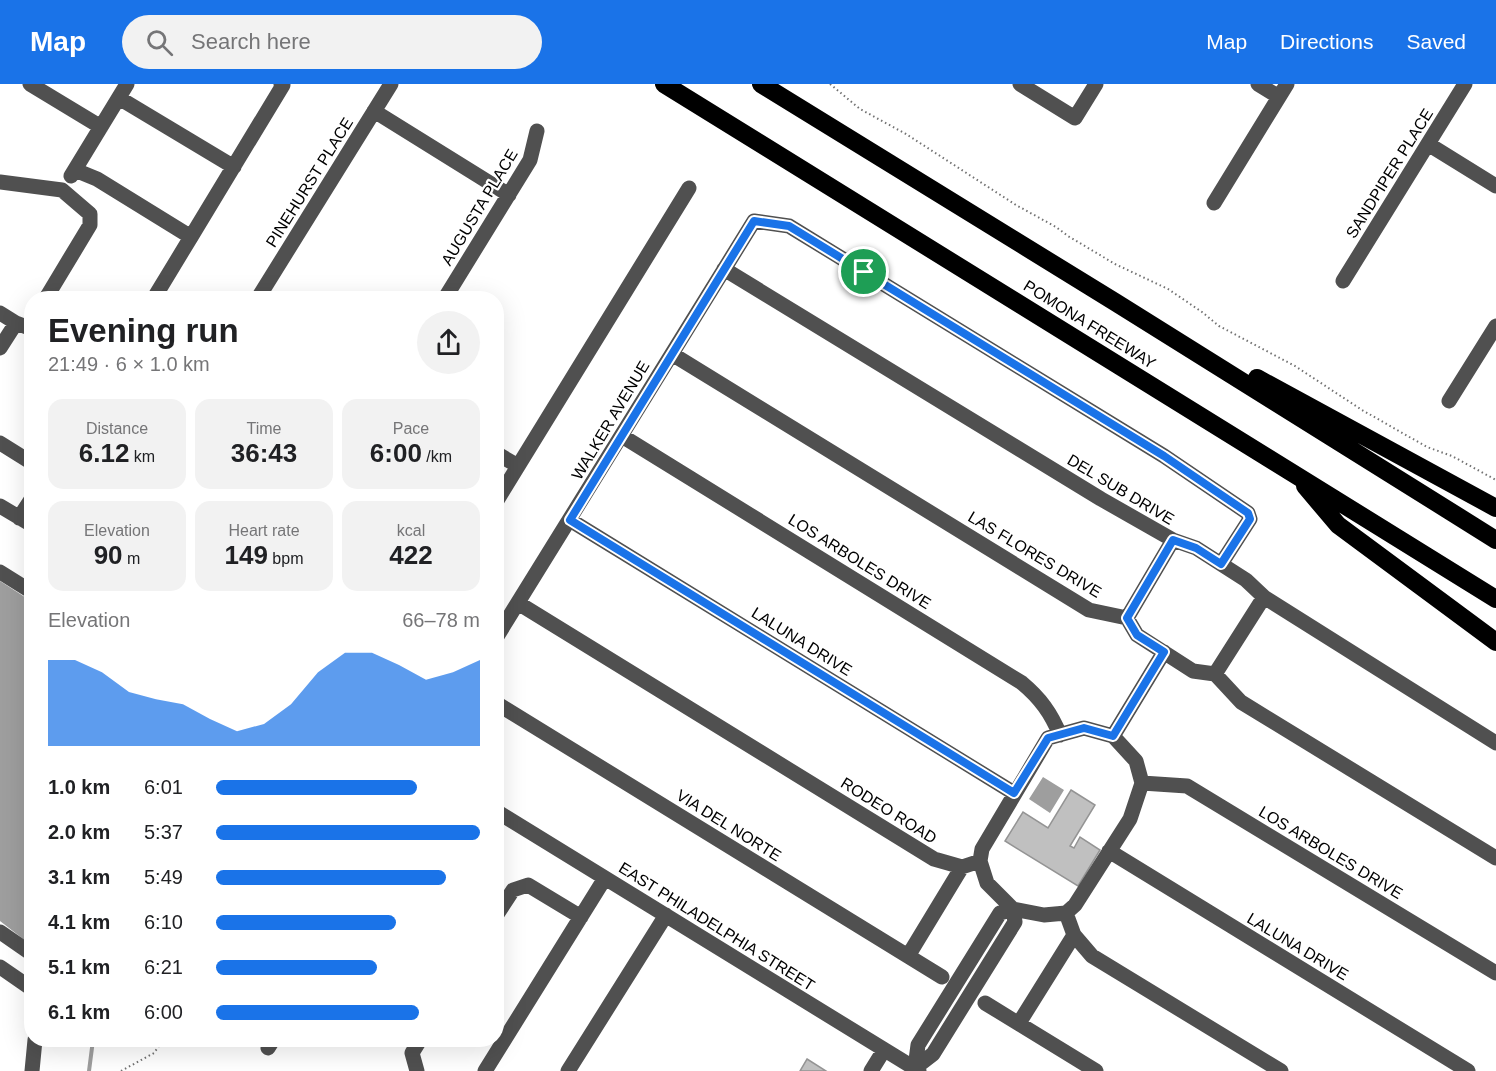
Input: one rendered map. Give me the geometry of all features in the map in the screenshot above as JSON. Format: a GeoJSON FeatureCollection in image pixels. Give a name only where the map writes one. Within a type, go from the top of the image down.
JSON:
{"type":"FeatureCollection","features":[{"type":"Feature","properties":{"kind":"highway","name":"POMONA FREEWAY"},"geometry":{"type":"LineString","coordinates":[[664,84],[1496,599]]}},
{"type":"Feature","properties":{"kind":"highway","name":"POMONA FREEWAY"},"geometry":{"type":"LineString","coordinates":[[761,84],[1496,540]]}},
{"type":"Feature","properties":{"kind":"highway"},"geometry":{"type":"LineString","coordinates":[[1115,302],[1496,508]]}},
{"type":"Feature","properties":{"kind":"highway"},"geometry":{"type":"LineString","coordinates":[[1294,473],[1338,525],[1496,642]]}},
{"type":"Feature","properties":{"kind":"street"},"geometry":{"type":"LineString","coordinates":[[30,84],[101,127]]}},
{"type":"Feature","properties":{"kind":"street"},"geometry":{"type":"LineString","coordinates":[[62,190],[127,84]]}},
{"type":"Feature","properties":{"kind":"street"},"geometry":{"type":"LineString","coordinates":[[158,291],[283,84]]}},
{"type":"Feature","properties":{"kind":"street","name":"PINEHURST PLACE"},"geometry":{"type":"LineString","coordinates":[[262,291],[391,84]]}},
{"type":"Feature","properties":{"kind":"street"},"geometry":{"type":"LineString","coordinates":[[1020,84],[1075,118],[1096,84]]}},
{"type":"Feature","properties":{"kind":"street"},"geometry":{"type":"LineString","coordinates":[[1214,203],[1283,91],[1258,84]]}},
{"type":"Feature","properties":{"kind":"street","name":"SANDPIPER PLACE"},"geometry":{"type":"LineString","coordinates":[[1343,281],[1465,84]]}},
{"type":"Feature","properties":{"kind":"street"},"geometry":{"type":"LineString","coordinates":[[119,98],[234,167]]}},
{"type":"Feature","properties":{"kind":"street"},"geometry":{"type":"LineString","coordinates":[[374,111],[509,195]]}},
{"type":"Feature","properties":{"kind":"street","name":"AUGUSTA PLACE"},"geometry":{"type":"LineString","coordinates":[[449,291],[530,160],[537,131]]}},
{"type":"Feature","properties":{"kind":"street"},"geometry":{"type":"LineString","coordinates":[[1428,144],[1496,186]]}},
{"type":"Feature","properties":{"kind":"street"},"geometry":{"type":"LineString","coordinates":[[75,170],[97,179],[191,237]]}},
{"type":"Feature","properties":{"kind":"street"},"geometry":{"type":"LineString","coordinates":[[0,182],[62,190],[90,214],[90,225],[50,291]]}},
{"type":"Feature","properties":{"kind":"street"},"geometry":{"type":"LineString","coordinates":[[504,489],[690,188]]}},
{"type":"Feature","properties":{"kind":"street","name":"WALKER AVENUE"},"geometry":{"type":"LineString","coordinates":[[504,625],[754,221],[789,226],[1164,456],[1248,513],[1250,519],[1221,564]]}},
{"type":"Feature","properties":{"kind":"street","name":"DEL SUB DRIVE"},"geometry":{"type":"LineString","coordinates":[[724,269],[1173,540],[1196,548],[1246,580],[1264,597],[1496,743]]}},
{"type":"Feature","properties":{"kind":"street"},"geometry":{"type":"LineString","coordinates":[[0,313],[24,325]]}},
{"type":"Feature","properties":{"kind":"street"},"geometry":{"type":"LineString","coordinates":[[1449,401],[1496,326]]}},
{"type":"Feature","properties":{"kind":"street"},"geometry":{"type":"LineString","coordinates":[[0,348],[24,328]]}},
{"type":"Feature","properties":{"kind":"street","name":"LAS FLORES DRIVE"},"geometry":{"type":"LineString","coordinates":[[672,354],[1089,610],[1127,618]]}},
{"type":"Feature","properties":{"kind":"street","name":"LOS ARBOLES DRIVE"},"geometry":{"type":"LineString","coordinates":[[622,436],[1022,683],[1039,697],[1052,715],[1060,735]]}},
{"type":"Feature","properties":{"kind":"street"},"geometry":{"type":"LineString","coordinates":[[0,444],[24,458]]}},
{"type":"Feature","properties":{"kind":"street"},"geometry":{"type":"LineString","coordinates":[[504,458],[518,466]]}},
{"type":"Feature","properties":{"kind":"street"},"geometry":{"type":"LineString","coordinates":[[0,506],[24,520]]}},
{"type":"Feature","properties":{"kind":"street","name":"LALUNA DRIVE"},"geometry":{"type":"LineString","coordinates":[[570,520],[1014,793]]}},
{"type":"Feature","properties":{"kind":"street"},"geometry":{"type":"LineString","coordinates":[[1173,540],[1127,618],[1137,635],[1193,671],[1215,674],[1241,702],[1496,858]]}},
{"type":"Feature","properties":{"kind":"street"},"geometry":{"type":"LineString","coordinates":[[0,572],[24,587]]}},
{"type":"Feature","properties":{"kind":"street"},"geometry":{"type":"LineString","coordinates":[[1215,674],[1264,597]]}},
{"type":"Feature","properties":{"kind":"street","name":"RODEO ROAD"},"geometry":{"type":"LineString","coordinates":[[518,603],[934,859],[962,867]]}},
{"type":"Feature","properties":{"kind":"street"},"geometry":{"type":"LineString","coordinates":[[1113,736],[1164,652]]}},
{"type":"Feature","properties":{"kind":"street","name":"VIA DEL NORTE"},"geometry":{"type":"LineString","coordinates":[[504,708],[942,977]]}},
{"type":"Feature","properties":{"kind":"street"},"geometry":{"type":"LineString","coordinates":[[918,1070],[933,1054],[1016,922],[1013,909],[987,883],[980,861],[982,849],[1014,793],[1048,738],[1084,728],[1113,736],[1136,761],[1142,783],[1130,819],[1075,905],[1066,913],[1044,915],[1013,909]]}},
{"type":"Feature","properties":{"kind":"street","name":"LOS ARBOLES DRIVE"},"geometry":{"type":"LineString","coordinates":[[1142,783],[1187,786],[1496,973]]}},
{"type":"Feature","properties":{"kind":"street","name":"EAST PHILADELPHIA STREET"},"geometry":{"type":"LineString","coordinates":[[504,816],[918,1070]]}},
{"type":"Feature","properties":{"kind":"street","name":"LALUNA DRIVE"},"geometry":{"type":"LineString","coordinates":[[1109,851],[1468,1071]]}},
{"type":"Feature","properties":{"kind":"street"},"geometry":{"type":"LineString","coordinates":[[908,956],[962,867],[980,861]]}},
{"type":"Feature","properties":{"kind":"street"},"geometry":{"type":"LineString","coordinates":[[504,1041],[605,878]]}},
{"type":"Feature","properties":{"kind":"street"},"geometry":{"type":"LineString","coordinates":[[504,904],[513,890],[528,885],[581,917]]}},
{"type":"Feature","properties":{"kind":"street"},"geometry":{"type":"LineString","coordinates":[[1066,913],[1074,935],[1092,956],[1281,1071]]}},
{"type":"Feature","properties":{"kind":"street"},"geometry":{"type":"LineString","coordinates":[[568,1071],[666,915]]}},
{"type":"Feature","properties":{"kind":"street"},"geometry":{"type":"LineString","coordinates":[[0,932],[24,948]]}},
{"type":"Feature","properties":{"kind":"street"},"geometry":{"type":"LineString","coordinates":[[1019,1023],[1074,935]]}},
{"type":"Feature","properties":{"kind":"street"},"geometry":{"type":"LineString","coordinates":[[0,968],[24,984]]}},
{"type":"Feature","properties":{"kind":"street"},"geometry":{"type":"LineString","coordinates":[[985,1003],[1096,1071]]}},
{"type":"Feature","properties":{"kind":"street"},"geometry":{"type":"LineString","coordinates":[[32,1071],[34,1047]]}},
{"type":"Feature","properties":{"kind":"street"},"geometry":{"type":"LineString","coordinates":[[416,1047],[412,1053],[417,1071]]}},
{"type":"Feature","properties":{"kind":"street"},"geometry":{"type":"LineString","coordinates":[[485,1071],[500,1047]]}},
{"type":"Feature","properties":{"kind":"street"},"geometry":{"type":"LineString","coordinates":[[871,1071],[884,1050]]}},
{"type":"Feature","properties":{"kind":"path"},"geometry":{"type":"LineString","coordinates":[[830,84],[860,109],[906,134],[1115,264],[1168,289],[1219,326],[1295,366],[1362,410],[1496,480]]}},
{"type":"Feature","properties":{"kind":"path"},"geometry":{"type":"LineString","coordinates":[[121,1071],[154,1053],[158,1047]]}},
{"type":"Feature","properties":{"kind":"shaded area"},"geometry":{"type":"Polygon","coordinates":[[[0,581],[24,596],[24,940],[0,921],[0,581]]]}},
{"type":"Feature","properties":{"kind":"shaded area"},"geometry":{"type":"Polygon","coordinates":[[[1043,777],[1064,790],[1050,813],[1029,799],[1043,777]]]}},
{"type":"Feature","properties":{"kind":"building"},"geometry":{"type":"Polygon","coordinates":[[[1071,790],[1095,805],[1070,846],[1074,848],[1080,837],[1100,850],[1078,886],[1005,841],[1023,812],[1048,828],[1071,790]]]}},
{"type":"Feature","properties":{"kind":"building"},"geometry":{"type":"Polygon","coordinates":[[[807,1059],[826,1071],[800,1071],[807,1059]]]}},
{"type":"Feature","properties":{"kind":"waterway"},"geometry":{"type":"LineString","coordinates":[[89,1071],[92,1047]]}},
{"type":"Feature","properties":{"kind":"route"},"geometry":{"type":"LineString","coordinates":[[754,221],[789,226],[864,272],[1164,456],[1248,513],[1250,519],[1221,564],[1196,548],[1173,540],[1127,618],[1137,635],[1164,652],[1113,736],[1084,728],[1048,738],[1014,793],[570,520],[754,221]]}}]}
